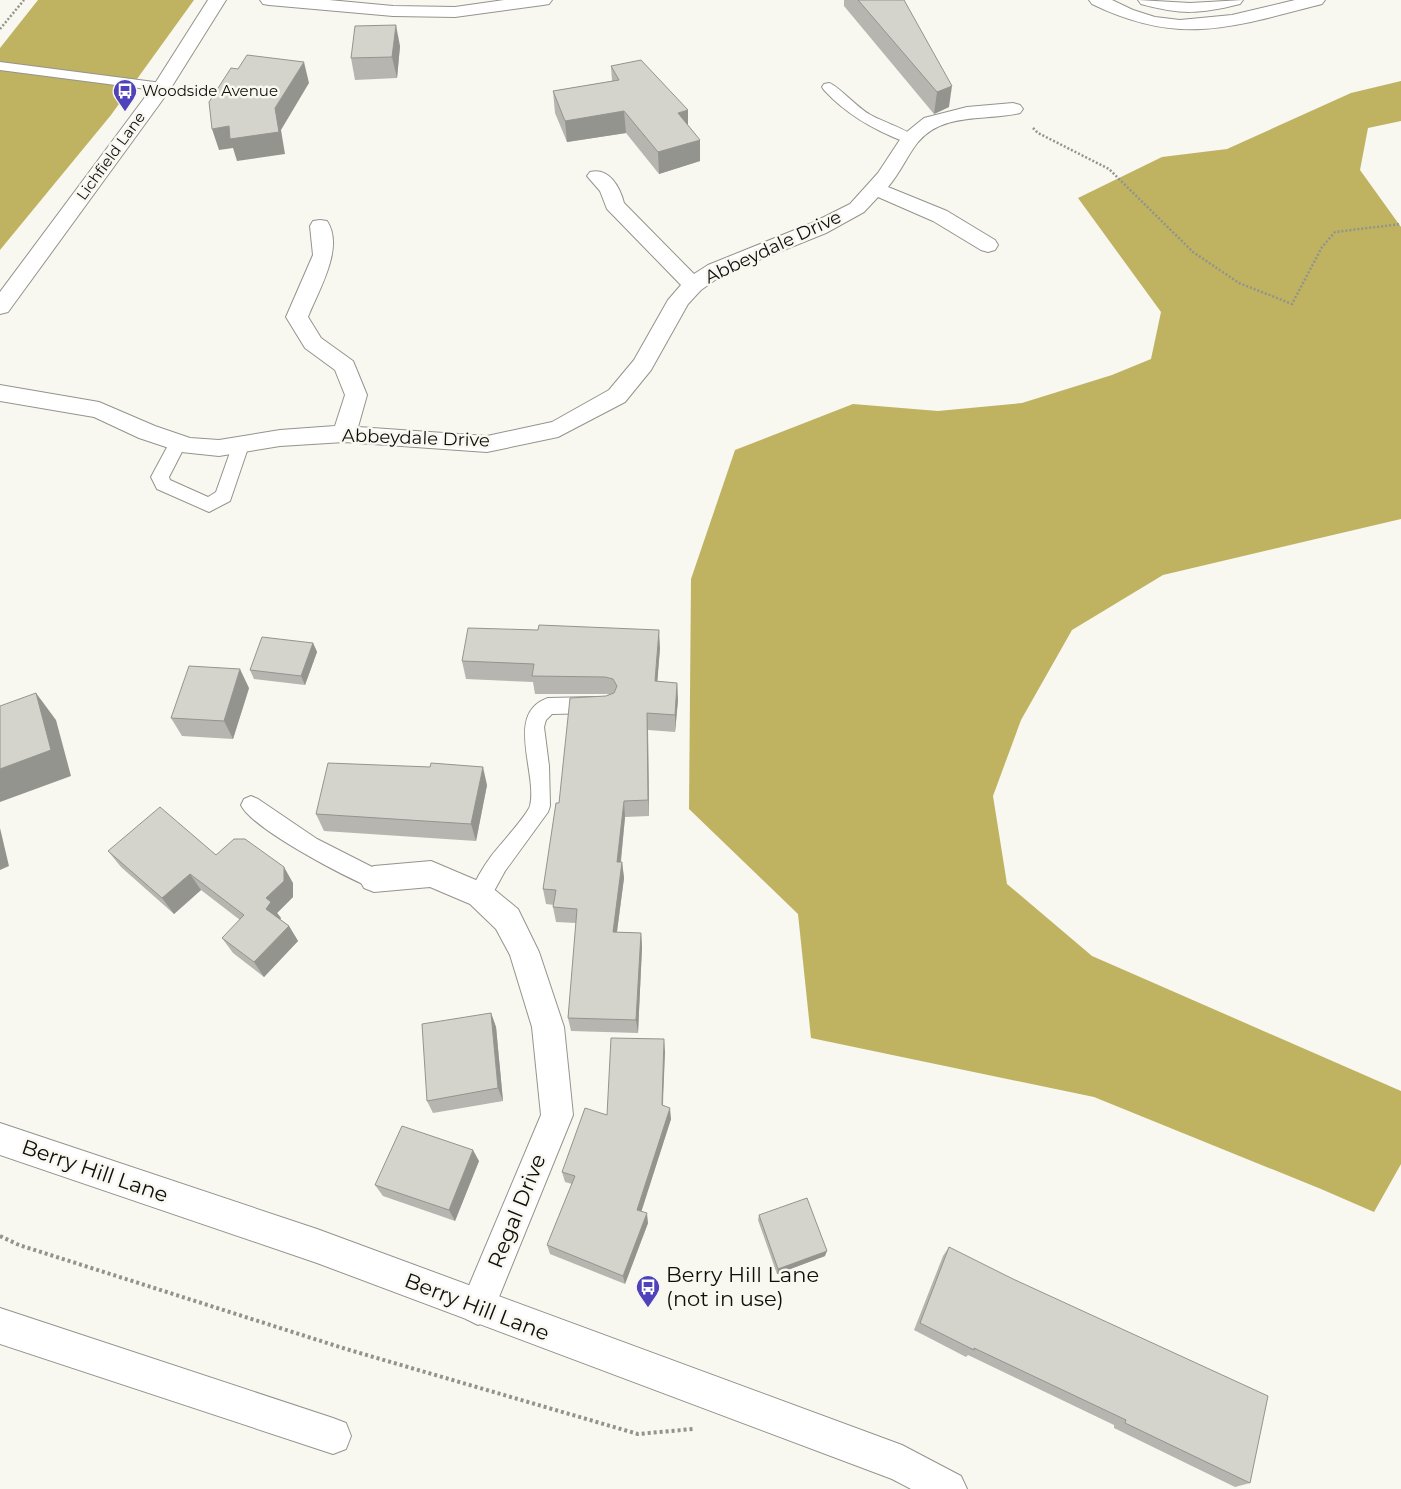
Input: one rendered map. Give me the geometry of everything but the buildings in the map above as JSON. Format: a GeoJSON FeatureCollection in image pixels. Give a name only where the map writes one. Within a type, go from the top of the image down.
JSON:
{"type":"FeatureCollection","features":[{"type":"Feature","properties":{"kind":"street","name":"Lichfield Lane"},"geometry":{"type":"LineString","coordinates":[[2,303],[162,87],[216,0]]}},
{"type":"Feature","properties":{"kind":"street"},"geometry":{"type":"LineString","coordinates":[[269,0],[393,11],[455,12],[543,0]]}},
{"type":"Feature","properties":{"kind":"street"},"geometry":{"type":"LineString","coordinates":[[1098,0],[1119,12],[1146,22],[1185,26],[1214,26],[1316,0]]}},
{"type":"Feature","properties":{"kind":"street"},"geometry":{"type":"LineString","coordinates":[[1147,0],[1172,7],[1200,9],[1234,0]]}},
{"type":"Feature","properties":{"kind":"street","name":"Abbeydale Drive"},"geometry":{"type":"LineString","coordinates":[[0,393],[99,410],[147,432],[189,446],[219,448],[280,438],[344,434],[487,444],[558,429],[617,396],[643,365],[679,300],[693,285],[716,270],[819,228],[857,208],[894,167],[910,140],[919,130],[931,122],[967,113],[1013,109]]}},
{"type":"Feature","properties":{"kind":"street"},"geometry":{"type":"LineString","coordinates":[[597,176],[610,188],[614,205],[693,285]]}},
{"type":"Feature","properties":{"kind":"street"},"geometry":{"type":"LineString","coordinates":[[876,189],[940,216],[988,245]]}},
{"type":"Feature","properties":{"kind":"street"},"geometry":{"type":"LineString","coordinates":[[320,226],[323,255],[297,318],[313,343],[345,366],[356,395],[344,434]]}},
{"type":"Feature","properties":{"kind":"street"},"geometry":{"type":"LineString","coordinates":[[374,879],[431,874],[480,895]]}},
{"type":"Feature","properties":{"kind":"street","name":"Regal Drive"},"geometry":{"type":"LineString","coordinates":[[478,1308],[557,1115],[548,1027],[524,952],[507,919],[480,895]]}},
{"type":"Feature","properties":{"kind":"street","name":"Berry Hill Lane"},"geometry":{"type":"LineString","coordinates":[[0,1139],[317,1246],[478,1308],[902,1464],[948,1489]]}},
{"type":"Feature","properties":{"kind":"street"},"geometry":{"type":"LineString","coordinates":[[0,1326],[333,1436]]}},
{"type":"Feature","properties":{"kind":"lane"},"geometry":{"type":"LineString","coordinates":[[0,66],[162,87]]}},
{"type":"Feature","properties":{"kind":"lane"},"geometry":{"type":"LineString","coordinates":[[829,87],[841,101],[859,116],[910,140]]}},
{"type":"Feature","properties":{"kind":"lane"},"geometry":{"type":"LineString","coordinates":[[178,442],[160,476],[163,484],[209,505],[224,496],[240,445]]}},
{"type":"Feature","properties":{"kind":"lane"},"geometry":{"type":"LineString","coordinates":[[480,895],[498,864],[540,806],[539,766],[534,727],[537,716],[548,706],[607,704]]}},
{"type":"Feature","properties":{"kind":"lane"},"geometry":{"type":"LineString","coordinates":[[251,805],[275,824],[332,860],[374,879]]}},
{"type":"Feature","properties":{"kind":"path"},"geometry":{"type":"LineString","coordinates":[[0,29],[24,0]]}},
{"type":"Feature","properties":{"kind":"path"},"geometry":{"type":"LineString","coordinates":[[1013,109],[1038,133],[1109,169],[1193,252],[1239,283],[1292,304],[1322,247],[1335,232],[1401,224]]}},
{"type":"Feature","properties":{"kind":"path"},"geometry":{"type":"LineString","coordinates":[[0,1236],[19,1245],[346,1349],[638,1434],[704,1428]]}},
{"type":"Feature","properties":{"kind":"shaded area"},"geometry":{"type":"Polygon","coordinates":[[[38,0],[194,0],[111,115],[0,250],[0,48],[38,0]]]}},
{"type":"Feature","properties":{"kind":"shaded area"},"geometry":{"type":"Polygon","coordinates":[[[1401,81],[1401,121],[1368,128],[1360,170],[1401,227],[1401,519],[1163,575],[1072,630],[1021,720],[993,796],[1007,884],[1092,956],[1401,1091],[1401,1164],[1374,1212],[1094,1097],[811,1038],[798,914],[689,809],[691,579],[735,450],[853,404],[938,411],[1022,403],[1112,375],[1151,359],[1161,312],[1078,198],[1162,157],[1227,149],[1351,93],[1401,81]]]}},
{"type":"Feature","properties":{"kind":"place","name":"Woodside Avenue"},"geometry":{"type":"Point","coordinates":[125,112]}},
{"type":"Feature","properties":{"kind":"place","name":"Berry Hill Lane (not in use)"},"geometry":{"type":"Point","coordinates":[648,1308]}}]}
